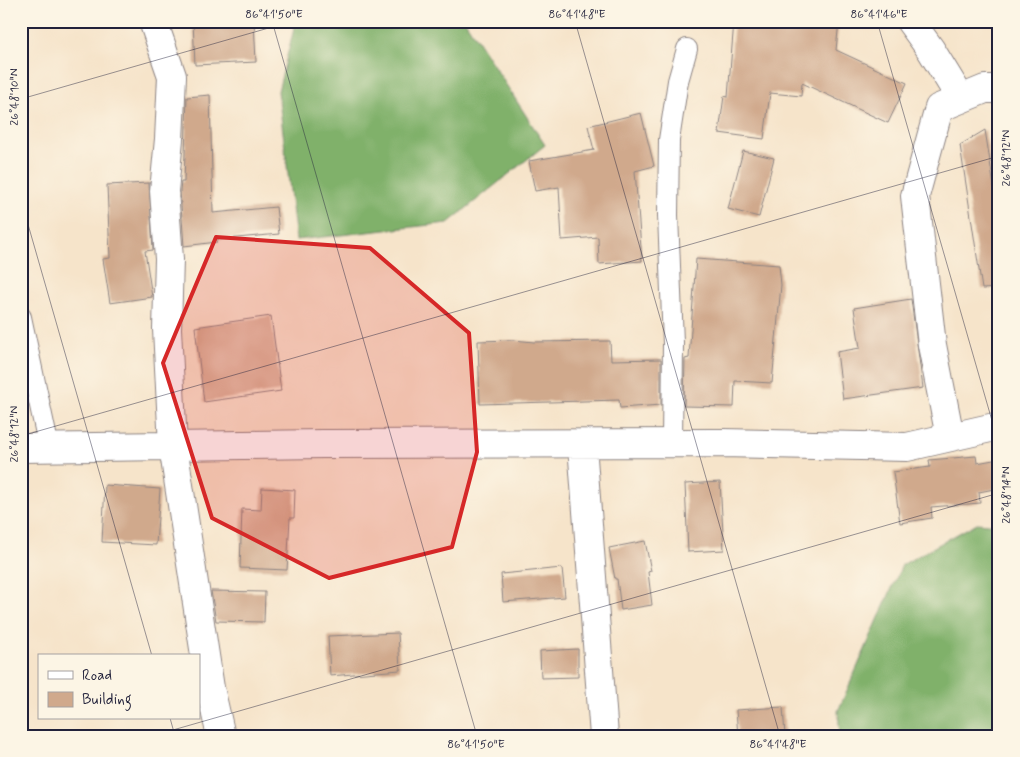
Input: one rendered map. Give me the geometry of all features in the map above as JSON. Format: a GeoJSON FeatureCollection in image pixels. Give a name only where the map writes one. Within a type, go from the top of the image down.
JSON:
{"type":"FeatureCollection","features":[{"type":"Feature","properties":{"kind":"street"},"geometry":{"type":"LineString","coordinates":[[153,21],[172,76],[164,191],[169,258],[167,329],[174,446],[210,688],[221,736]]}},
{"type":"Feature","properties":{"kind":"street"},"geometry":{"type":"LineString","coordinates":[[910,21],[931,50],[960,99]]}},
{"type":"Feature","properties":{"kind":"street"},"geometry":{"type":"LineString","coordinates":[[950,437],[932,345],[916,196],[939,108],[985,89],[999,89]]}},
{"type":"Feature","properties":{"kind":"street"},"geometry":{"type":"LineString","coordinates":[[21,448],[324,444],[907,446],[999,426]]}},
{"type":"Feature","properties":{"kind":"street"},"geometry":{"type":"LineString","coordinates":[[582,445],[604,736]]}},
{"type":"Feature","properties":{"kind":"lane"},"geometry":{"type":"LineString","coordinates":[[672,444],[673,343],[668,215],[669,140],[678,81],[686,49]]}},
{"type":"Feature","properties":{"kind":"lane"},"geometry":{"type":"LineString","coordinates":[[21,318],[49,448]]}},
{"type":"Feature","properties":{"kind":"highlighted area"},"geometry":{"type":"Polygon","coordinates":[[[216,237],[370,248],[469,333],[477,452],[452,547],[329,578],[212,518],[163,363],[216,237]]]}},
{"type":"Feature","properties":{"kind":"green space"},"geometry":{"type":"Polygon","coordinates":[[[296,21],[465,21],[545,145],[448,223],[296,240],[278,91],[296,21]]]}},
{"type":"Feature","properties":{"kind":"green space"},"geometry":{"type":"Polygon","coordinates":[[[977,523],[999,525],[997,736],[840,736],[838,711],[902,565],[977,523]]]}},
{"type":"Feature","properties":{"kind":"building"},"geometry":{"type":"Polygon","coordinates":[[[193,21],[254,21],[256,62],[195,65],[193,21]]]}},
{"type":"Feature","properties":{"kind":"building"},"geometry":{"type":"Polygon","coordinates":[[[734,21],[839,21],[836,50],[907,83],[888,123],[802,83],[801,96],[770,93],[764,139],[719,133],[724,96],[728,97],[734,21]]]}},
{"type":"Feature","properties":{"kind":"building"},"geometry":{"type":"Polygon","coordinates":[[[210,95],[213,213],[276,207],[279,234],[216,240],[217,242],[184,246],[180,191],[181,182],[184,182],[187,97],[210,95]]]}},
{"type":"Feature","properties":{"kind":"building"},"geometry":{"type":"Polygon","coordinates":[[[641,113],[654,166],[635,171],[642,261],[599,264],[598,237],[562,240],[559,187],[535,191],[529,161],[594,150],[588,126],[641,113]]]}},
{"type":"Feature","properties":{"kind":"building"},"geometry":{"type":"Polygon","coordinates":[[[985,130],[999,218],[999,288],[982,289],[960,145],[985,130]]]}},
{"type":"Feature","properties":{"kind":"building"},"geometry":{"type":"Polygon","coordinates":[[[743,151],[774,158],[759,217],[728,209],[743,151]]]}},
{"type":"Feature","properties":{"kind":"building"},"geometry":{"type":"Polygon","coordinates":[[[149,183],[153,250],[145,251],[152,297],[110,303],[103,259],[110,258],[107,185],[149,183]]]}},
{"type":"Feature","properties":{"kind":"building"},"geometry":{"type":"Polygon","coordinates":[[[696,259],[779,265],[781,285],[772,383],[735,381],[734,407],[684,406],[685,359],[689,358],[696,259]]]}},
{"type":"Feature","properties":{"kind":"building"},"geometry":{"type":"Polygon","coordinates":[[[911,299],[923,388],[843,399],[837,352],[860,348],[854,308],[911,299]]]}},
{"type":"Feature","properties":{"kind":"building"},"geometry":{"type":"Polygon","coordinates":[[[271,316],[281,391],[204,402],[195,327],[271,316]]]}},
{"type":"Feature","properties":{"kind":"building"},"geometry":{"type":"Polygon","coordinates":[[[513,340],[534,342],[610,341],[611,360],[661,359],[661,405],[620,408],[619,400],[480,404],[478,341],[513,340]]]}},
{"type":"Feature","properties":{"kind":"building"},"geometry":{"type":"Polygon","coordinates":[[[976,456],[977,463],[999,459],[999,488],[979,492],[980,503],[931,507],[932,518],[900,523],[893,472],[930,467],[929,460],[976,456]]]}},
{"type":"Feature","properties":{"kind":"building"},"geometry":{"type":"Polygon","coordinates":[[[720,482],[724,550],[688,552],[685,484],[720,482]]]}},
{"type":"Feature","properties":{"kind":"building"},"geometry":{"type":"Polygon","coordinates":[[[105,485],[160,489],[156,545],[102,542],[105,485]]]}},
{"type":"Feature","properties":{"kind":"building"},"geometry":{"type":"Polygon","coordinates":[[[262,488],[295,490],[294,518],[290,518],[287,570],[240,568],[242,509],[261,510],[262,488]]]}},
{"type":"Feature","properties":{"kind":"building"},"geometry":{"type":"Polygon","coordinates":[[[645,541],[651,571],[648,572],[652,605],[621,610],[617,579],[615,579],[609,548],[645,541]]]}},
{"type":"Feature","properties":{"kind":"building"},"geometry":{"type":"Polygon","coordinates":[[[562,568],[565,597],[503,602],[501,574],[562,568]]]}},
{"type":"Feature","properties":{"kind":"building"},"geometry":{"type":"Polygon","coordinates":[[[211,591],[265,592],[264,622],[216,621],[211,591]]]}},
{"type":"Feature","properties":{"kind":"building"},"geometry":{"type":"Polygon","coordinates":[[[398,633],[400,670],[330,676],[328,636],[398,633]]]}},
{"type":"Feature","properties":{"kind":"building"},"geometry":{"type":"Polygon","coordinates":[[[578,649],[578,677],[541,678],[540,651],[578,649]]]}},
{"type":"Feature","properties":{"kind":"building"},"geometry":{"type":"Polygon","coordinates":[[[783,707],[785,736],[738,736],[736,710],[783,707]]]}}]}
